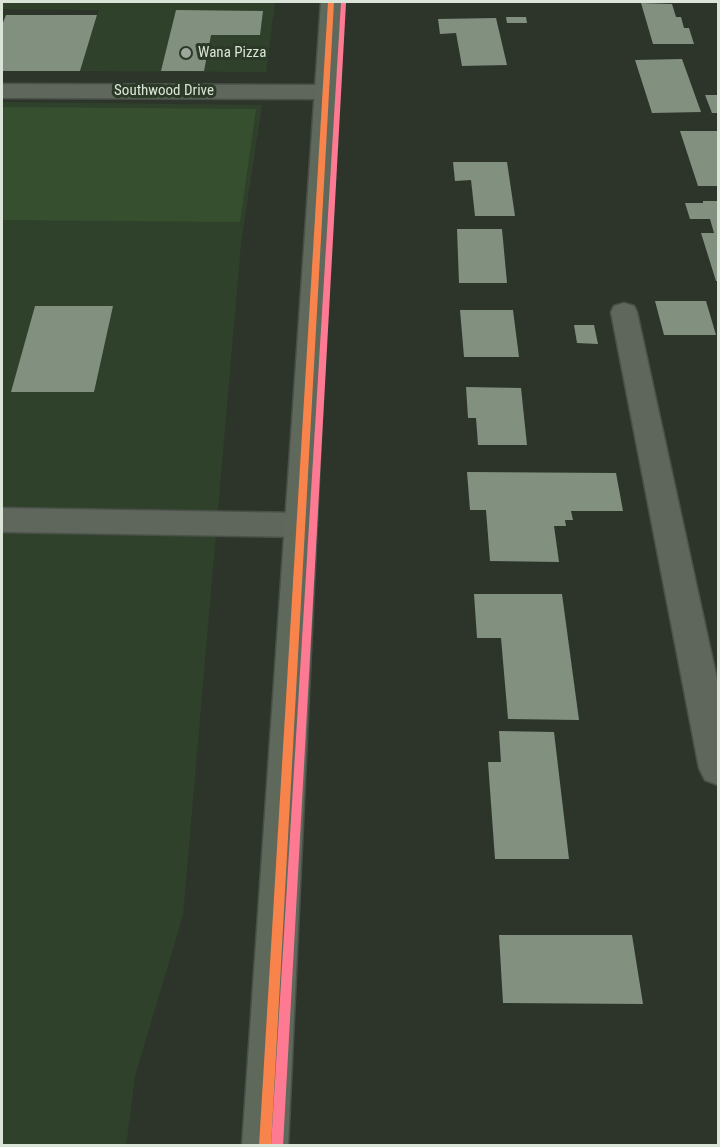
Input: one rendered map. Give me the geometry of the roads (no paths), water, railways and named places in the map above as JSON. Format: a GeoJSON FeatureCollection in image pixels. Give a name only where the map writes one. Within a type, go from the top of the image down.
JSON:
{"type":"FeatureCollection","features":[{"type":"Feature","properties":{"kind":"main road"},"geometry":{"type":"LineString","coordinates":[[265,1146],[331,2]]}},
{"type":"Feature","properties":{"kind":"street","name":"Southwood Drive"},"geometry":{"type":"LineString","coordinates":[[2,91],[327,92]]}},
{"type":"Feature","properties":{"kind":"street"},"geometry":{"type":"LineString","coordinates":[[624,312],[718,768]]}},
{"type":"Feature","properties":{"kind":"street"},"geometry":{"type":"LineString","coordinates":[[2,520],[302,525]]}},
{"type":"Feature","properties":{"kind":"place","name":"Wana Pizza"},"geometry":{"type":"Point","coordinates":[186,53]}}]}
